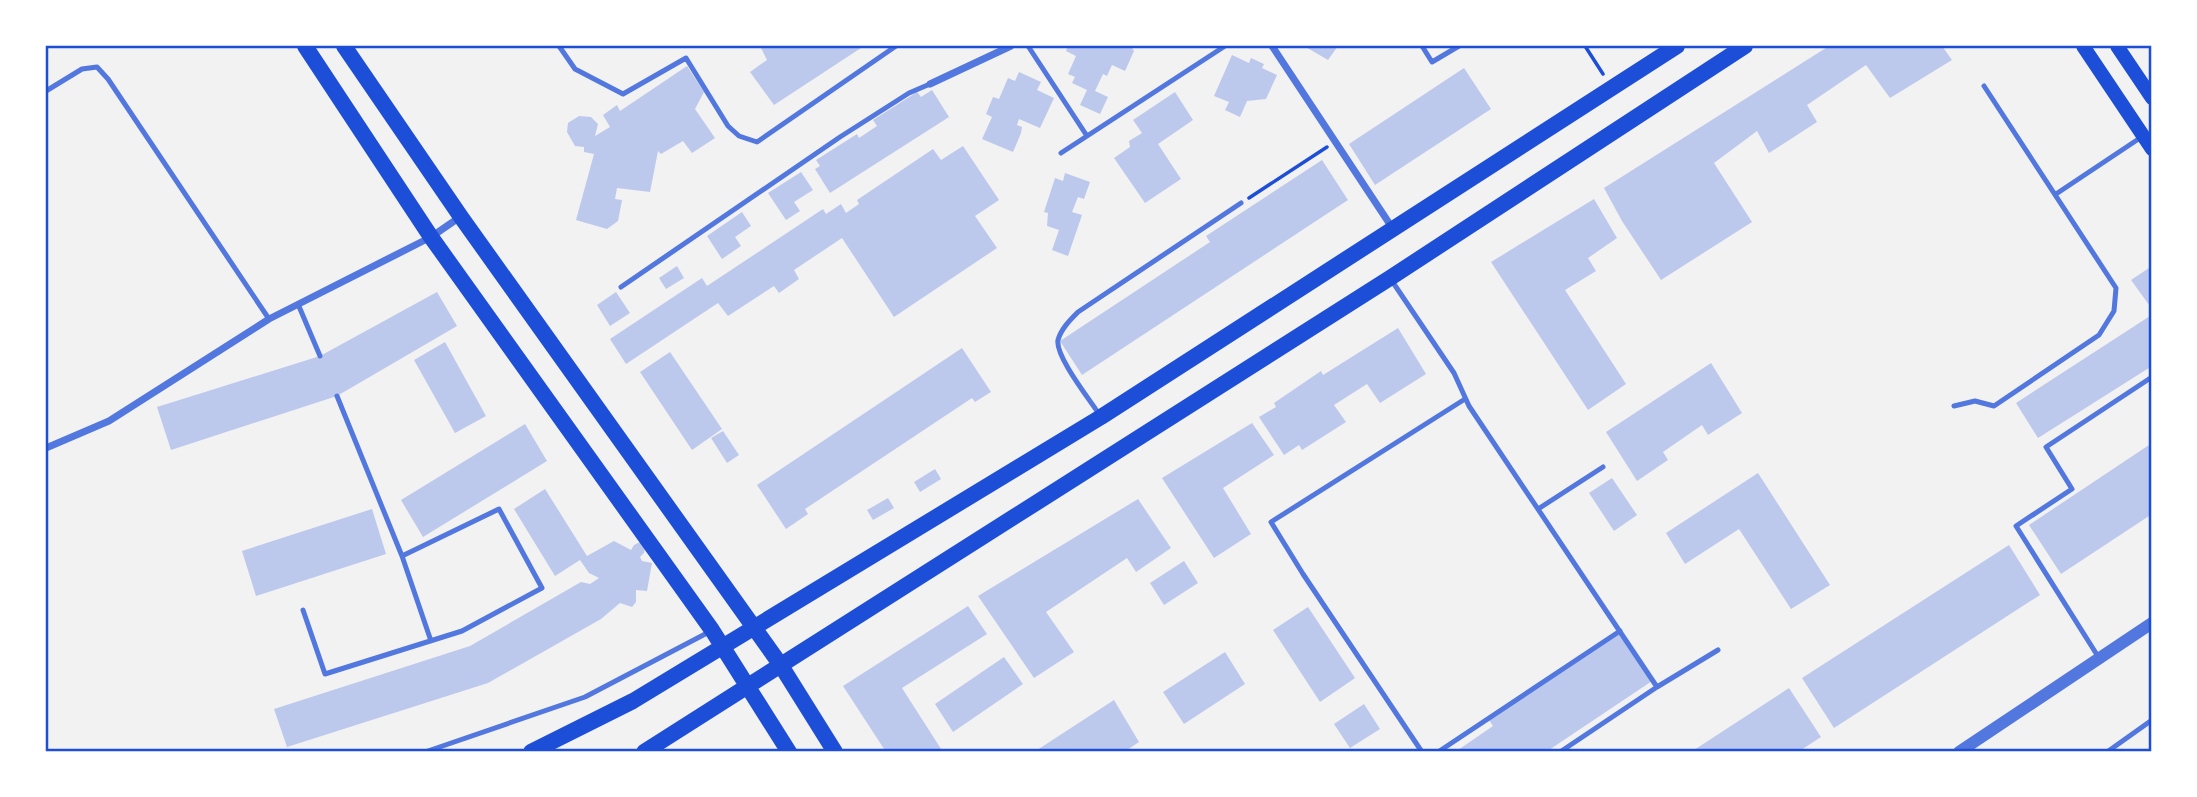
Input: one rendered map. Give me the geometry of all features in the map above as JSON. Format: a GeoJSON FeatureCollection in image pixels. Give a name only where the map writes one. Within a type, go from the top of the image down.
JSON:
{"type":"FeatureCollection","features":[{"type":"Feature","properties":{"kind":"main road"},"geometry":{"type":"LineString","coordinates":[[304,46],[431,237],[712,630],[789,751]]}},
{"type":"Feature","properties":{"kind":"main road"},"geometry":{"type":"LineString","coordinates":[[344,46],[461,217],[755,628],[835,751]]}},
{"type":"Feature","properties":{"kind":"main road"},"geometry":{"type":"LineString","coordinates":[[531,751],[633,701],[1101,417],[1677,46]]}},
{"type":"Feature","properties":{"kind":"main road"},"geometry":{"type":"LineString","coordinates":[[644,751],[1390,278],[1745,46]]}},
{"type":"Feature","properties":{"kind":"main road"},"geometry":{"type":"LineString","coordinates":[[2083,46],[2151,149]]}},
{"type":"Feature","properties":{"kind":"main road"},"geometry":{"type":"LineString","coordinates":[[2117,46],[2151,98]]}},
{"type":"Feature","properties":{"kind":"street"},"geometry":{"type":"LineString","coordinates":[[930,84],[1011,46]]}},
{"type":"Feature","properties":{"kind":"street"},"geometry":{"type":"LineString","coordinates":[[1272,46],[1393,229]]}},
{"type":"Feature","properties":{"kind":"street"},"geometry":{"type":"LineString","coordinates":[[46,448],[109,421],[269,319],[431,237],[461,217]]}},
{"type":"Feature","properties":{"kind":"street"},"geometry":{"type":"LineString","coordinates":[[1959,751],[2151,623]]}},
{"type":"Feature","properties":{"kind":"lane"},"geometry":{"type":"LineString","coordinates":[[559,46],[575,69],[623,94],[685,58],[728,126],[739,136],[757,142],[896,46]]}},
{"type":"Feature","properties":{"kind":"lane"},"geometry":{"type":"LineString","coordinates":[[1028,46],[1087,136]]}},
{"type":"Feature","properties":{"kind":"lane"},"geometry":{"type":"LineString","coordinates":[[1061,153],[1225,46]]}},
{"type":"Feature","properties":{"kind":"lane"},"geometry":{"type":"LineString","coordinates":[[1422,46],[1432,62],[1460,46]]}},
{"type":"Feature","properties":{"kind":"lane"},"geometry":{"type":"LineString","coordinates":[[46,91],[82,69],[97,68],[108,79],[269,319]]}},
{"type":"Feature","properties":{"kind":"lane"},"geometry":{"type":"LineString","coordinates":[[621,287],[840,137],[909,93],[930,84]]}},
{"type":"Feature","properties":{"kind":"lane"},"geometry":{"type":"LineString","coordinates":[[1954,406],[1975,401],[1994,406],[2099,335],[2114,310],[2116,288],[1984,86]]}},
{"type":"Feature","properties":{"kind":"lane"},"geometry":{"type":"LineString","coordinates":[[2056,194],[2143,136]]}},
{"type":"Feature","properties":{"kind":"lane"},"geometry":{"type":"LineString","coordinates":[[1101,417],[1061,356],[1057,342],[1065,327],[1078,312],[1241,203]]}},
{"type":"Feature","properties":{"kind":"lane"},"geometry":{"type":"LineString","coordinates":[[1390,278],[1454,373],[1465,399],[1657,687]]}},
{"type":"Feature","properties":{"kind":"lane"},"geometry":{"type":"LineString","coordinates":[[298,304],[320,356]]}},
{"type":"Feature","properties":{"kind":"lane"},"geometry":{"type":"LineString","coordinates":[[2099,658],[2016,526],[2072,489],[2046,447],[2151,377]]}},
{"type":"Feature","properties":{"kind":"lane"},"geometry":{"type":"LineString","coordinates":[[337,396],[402,556],[431,641]]}},
{"type":"Feature","properties":{"kind":"lane"},"geometry":{"type":"LineString","coordinates":[[1422,751],[1271,522],[1465,399]]}},
{"type":"Feature","properties":{"kind":"lane"},"geometry":{"type":"LineString","coordinates":[[1538,509],[1603,467]]}},
{"type":"Feature","properties":{"kind":"lane"},"geometry":{"type":"LineString","coordinates":[[303,610],[325,674],[462,631],[542,588],[499,509],[402,556]]}},
{"type":"Feature","properties":{"kind":"lane"},"geometry":{"type":"LineString","coordinates":[[425,751],[585,697],[712,630]]}},
{"type":"Feature","properties":{"kind":"lane"},"geometry":{"type":"LineString","coordinates":[[1438,751],[1620,631]]}},
{"type":"Feature","properties":{"kind":"lane"},"geometry":{"type":"LineString","coordinates":[[1560,751],[1718,650]]}},
{"type":"Feature","properties":{"kind":"lane"},"geometry":{"type":"LineString","coordinates":[[2107,751],[2151,720]]}},
{"type":"Feature","properties":{"kind":"lane"},"geometry":{"type":"LineString","coordinates":[[2116,745],[2120,751]]}},
{"type":"Feature","properties":{"kind":"path"},"geometry":{"type":"LineString","coordinates":[[1586,46],[1612,88]]}},
{"type":"Feature","properties":{"kind":"path"},"geometry":{"type":"LineString","coordinates":[[1241,203],[1335,142]]}},
{"type":"Feature","properties":{"kind":"building"},"geometry":{"type":"Polygon","coordinates":[[[864,46],[774,105],[750,72],[767,60],[761,48],[864,46]]]}},
{"type":"Feature","properties":{"kind":"building"},"geometry":{"type":"Polygon","coordinates":[[[1068,46],[1131,46],[1134,51],[1125,71],[1112,65],[1107,76],[1103,74],[1095,91],[1108,97],[1100,114],[1080,105],[1087,90],[1072,83],[1075,77],[1068,74],[1076,56],[1066,51],[1068,46]]]}},
{"type":"Feature","properties":{"kind":"building"},"geometry":{"type":"Polygon","coordinates":[[[1304,46],[1338,46],[1328,60],[1304,46]]]}},
{"type":"Feature","properties":{"kind":"building"},"geometry":{"type":"Polygon","coordinates":[[[1829,46],[1942,46],[1952,60],[1890,98],[1866,65],[1807,105],[1817,122],[1769,153],[1757,131],[1714,163],[1752,222],[1661,280],[1604,188],[1829,46]]]}},
{"type":"Feature","properties":{"kind":"building"},"geometry":{"type":"Polygon","coordinates":[[[1232,55],[1249,63],[1251,58],[1264,64],[1262,68],[1277,75],[1266,99],[1247,101],[1240,117],[1225,110],[1229,102],[1214,96],[1232,55]]]}},
{"type":"Feature","properties":{"kind":"building"},"geometry":{"type":"Polygon","coordinates":[[[687,66],[704,92],[695,109],[715,138],[692,153],[683,141],[661,154],[658,151],[650,192],[617,188],[615,199],[622,200],[618,221],[607,229],[576,220],[594,154],[584,152],[584,147],[575,146],[567,132],[568,123],[579,116],[591,117],[598,124],[595,136],[610,127],[603,115],[617,105],[620,111],[687,66]]]}},
{"type":"Feature","properties":{"kind":"building"},"geometry":{"type":"Polygon","coordinates":[[[1464,68],[1491,109],[1375,185],[1349,144],[1464,68]]]}},
{"type":"Feature","properties":{"kind":"building"},"geometry":{"type":"Polygon","coordinates":[[[1019,72],[1041,82],[1037,90],[1054,98],[1040,128],[1019,119],[1017,125],[1022,127],[1021,133],[1013,152],[982,139],[992,117],[986,114],[993,97],[999,99],[1008,78],[1015,81],[1019,72]]]}},
{"type":"Feature","properties":{"kind":"building"},"geometry":{"type":"Polygon","coordinates":[[[932,90],[949,117],[830,193],[815,169],[820,166],[816,160],[857,134],[859,138],[877,126],[873,120],[917,92],[921,97],[932,90]]]}},
{"type":"Feature","properties":{"kind":"building"},"geometry":{"type":"Polygon","coordinates":[[[1175,92],[1193,120],[1158,144],[1181,179],[1145,203],[1114,158],[1130,147],[1129,141],[1142,133],[1133,120],[1175,92]]]}},
{"type":"Feature","properties":{"kind":"building"},"geometry":{"type":"Polygon","coordinates":[[[963,146],[999,200],[975,216],[997,248],[894,317],[842,238],[794,270],[799,279],[779,293],[774,286],[728,316],[718,303],[626,364],[610,339],[702,278],[707,286],[823,209],[826,214],[841,204],[846,213],[859,204],[857,200],[933,149],[941,160],[963,146]]]}},
{"type":"Feature","properties":{"kind":"building"},"geometry":{"type":"Polygon","coordinates":[[[1322,160],[1348,200],[1082,375],[1060,341],[1210,242],[1206,236],[1322,160]]]}},
{"type":"Feature","properties":{"kind":"building"},"geometry":{"type":"Polygon","coordinates":[[[801,172],[813,190],[794,202],[800,211],[786,220],[768,193],[801,172]]]}},
{"type":"Feature","properties":{"kind":"building"},"geometry":{"type":"Polygon","coordinates":[[[1065,173],[1090,182],[1084,199],[1078,197],[1072,212],[1082,215],[1068,256],[1052,250],[1059,230],[1047,226],[1048,213],[1044,212],[1055,178],[1063,181],[1065,173]]]}},
{"type":"Feature","properties":{"kind":"building"},"geometry":{"type":"Polygon","coordinates":[[[1594,199],[1617,238],[1588,258],[1596,271],[1565,290],[1626,384],[1588,410],[1491,262],[1594,199]]]}},
{"type":"Feature","properties":{"kind":"building"},"geometry":{"type":"Polygon","coordinates":[[[742,212],[751,226],[735,237],[741,246],[722,259],[707,236],[742,212]]]}},
{"type":"Feature","properties":{"kind":"building"},"geometry":{"type":"Polygon","coordinates":[[[677,266],[684,278],[666,289],[659,278],[677,266]]]}},
{"type":"Feature","properties":{"kind":"building"},"geometry":{"type":"Polygon","coordinates":[[[2152,266],[2152,309],[2131,280],[2152,266]]]}},
{"type":"Feature","properties":{"kind":"building"},"geometry":{"type":"Polygon","coordinates":[[[437,292],[457,326],[337,396],[171,450],[157,407],[320,356],[437,292]]]}},
{"type":"Feature","properties":{"kind":"building"},"geometry":{"type":"Polygon","coordinates":[[[616,292],[630,313],[610,326],[597,305],[616,292]]]}},
{"type":"Feature","properties":{"kind":"building"},"geometry":{"type":"Polygon","coordinates":[[[2150,316],[2152,366],[2038,438],[2016,403],[2150,316]]]}},
{"type":"Feature","properties":{"kind":"building"},"geometry":{"type":"Polygon","coordinates":[[[1398,328],[1426,374],[1380,403],[1367,384],[1334,405],[1346,422],[1302,450],[1299,445],[1284,455],[1259,417],[1276,407],[1274,403],[1321,371],[1323,375],[1398,328]]]}},
{"type":"Feature","properties":{"kind":"building"},"geometry":{"type":"Polygon","coordinates":[[[445,342],[486,416],[455,433],[414,360],[445,342]]]}},
{"type":"Feature","properties":{"kind":"building"},"geometry":{"type":"Polygon","coordinates":[[[962,348],[991,392],[975,402],[972,398],[805,509],[808,514],[786,529],[757,485],[962,348]]]}},
{"type":"Feature","properties":{"kind":"building"},"geometry":{"type":"Polygon","coordinates":[[[670,352],[722,429],[692,450],[640,372],[670,352]]]}},
{"type":"Feature","properties":{"kind":"building"},"geometry":{"type":"Polygon","coordinates":[[[1711,363],[1742,413],[1708,435],[1702,425],[1663,452],[1668,460],[1637,481],[1606,432],[1711,363]]]}},
{"type":"Feature","properties":{"kind":"building"},"geometry":{"type":"Polygon","coordinates":[[[1252,423],[1274,455],[1223,488],[1251,534],[1214,558],[1162,478],[1252,423]]]}},
{"type":"Feature","properties":{"kind":"building"},"geometry":{"type":"Polygon","coordinates":[[[525,424],[547,461],[423,537],[401,500],[525,424]]]}},
{"type":"Feature","properties":{"kind":"building"},"geometry":{"type":"Polygon","coordinates":[[[723,431],[739,455],[727,463],[711,438],[723,431]]]}},
{"type":"Feature","properties":{"kind":"building"},"geometry":{"type":"Polygon","coordinates":[[[2152,443],[2152,514],[2061,574],[2029,525],[2152,443]]]}},
{"type":"Feature","properties":{"kind":"building"},"geometry":{"type":"Polygon","coordinates":[[[935,469],[941,479],[920,492],[914,482],[935,469]]]}},
{"type":"Feature","properties":{"kind":"building"},"geometry":{"type":"Polygon","coordinates":[[[1758,473],[1830,585],[1791,609],[1739,529],[1685,564],[1666,533],[1758,473]]]}},
{"type":"Feature","properties":{"kind":"building"},"geometry":{"type":"Polygon","coordinates":[[[1612,478],[1637,515],[1614,531],[1589,493],[1612,478]]]}},
{"type":"Feature","properties":{"kind":"building"},"geometry":{"type":"Polygon","coordinates":[[[545,489],[587,556],[614,541],[631,550],[640,542],[645,547],[640,557],[642,561],[652,563],[647,591],[636,590],[636,602],[632,607],[620,603],[601,619],[488,683],[287,747],[274,709],[470,646],[581,582],[590,584],[599,578],[589,573],[580,560],[555,576],[514,509],[545,489]]]}},
{"type":"Feature","properties":{"kind":"building"},"geometry":{"type":"Polygon","coordinates":[[[888,498],[894,508],[873,520],[867,510],[888,498]]]}},
{"type":"Feature","properties":{"kind":"building"},"geometry":{"type":"Polygon","coordinates":[[[1138,499],[1171,548],[1136,572],[1127,558],[1046,612],[1074,652],[1034,678],[978,596],[1138,499]]]}},
{"type":"Feature","properties":{"kind":"building"},"geometry":{"type":"Polygon","coordinates":[[[372,509],[386,554],[256,596],[242,551],[372,509]]]}},
{"type":"Feature","properties":{"kind":"building"},"geometry":{"type":"Polygon","coordinates":[[[2009,545],[2040,595],[1834,728],[1802,678],[2009,545]]]}},
{"type":"Feature","properties":{"kind":"building"},"geometry":{"type":"Polygon","coordinates":[[[1184,561],[1198,583],[1164,605],[1150,583],[1184,561]]]}},
{"type":"Feature","properties":{"kind":"building"},"geometry":{"type":"Polygon","coordinates":[[[968,606],[987,634],[902,688],[943,752],[886,752],[843,686],[968,606]]]}},
{"type":"Feature","properties":{"kind":"building"},"geometry":{"type":"Polygon","coordinates":[[[1308,607],[1355,678],[1320,702],[1273,630],[1308,607]]]}},
{"type":"Feature","properties":{"kind":"building"},"geometry":{"type":"Polygon","coordinates":[[[1620,633],[1652,681],[1546,752],[1455,752],[1493,726],[1489,720],[1620,633]]]}},
{"type":"Feature","properties":{"kind":"building"},"geometry":{"type":"Polygon","coordinates":[[[1225,652],[1245,684],[1184,724],[1163,692],[1225,652]]]}},
{"type":"Feature","properties":{"kind":"building"},"geometry":{"type":"Polygon","coordinates":[[[1004,657],[1023,684],[953,732],[935,704],[1004,657]]]}},
{"type":"Feature","properties":{"kind":"building"},"geometry":{"type":"Polygon","coordinates":[[[1789,688],[1821,737],[1798,752],[1691,752],[1789,688]]]}},
{"type":"Feature","properties":{"kind":"building"},"geometry":{"type":"Polygon","coordinates":[[[1114,700],[1139,742],[1124,752],[1034,752],[1114,700]]]}},
{"type":"Feature","properties":{"kind":"building"},"geometry":{"type":"Polygon","coordinates":[[[1364,704],[1380,729],[1350,748],[1334,724],[1364,704]]]}}]}
